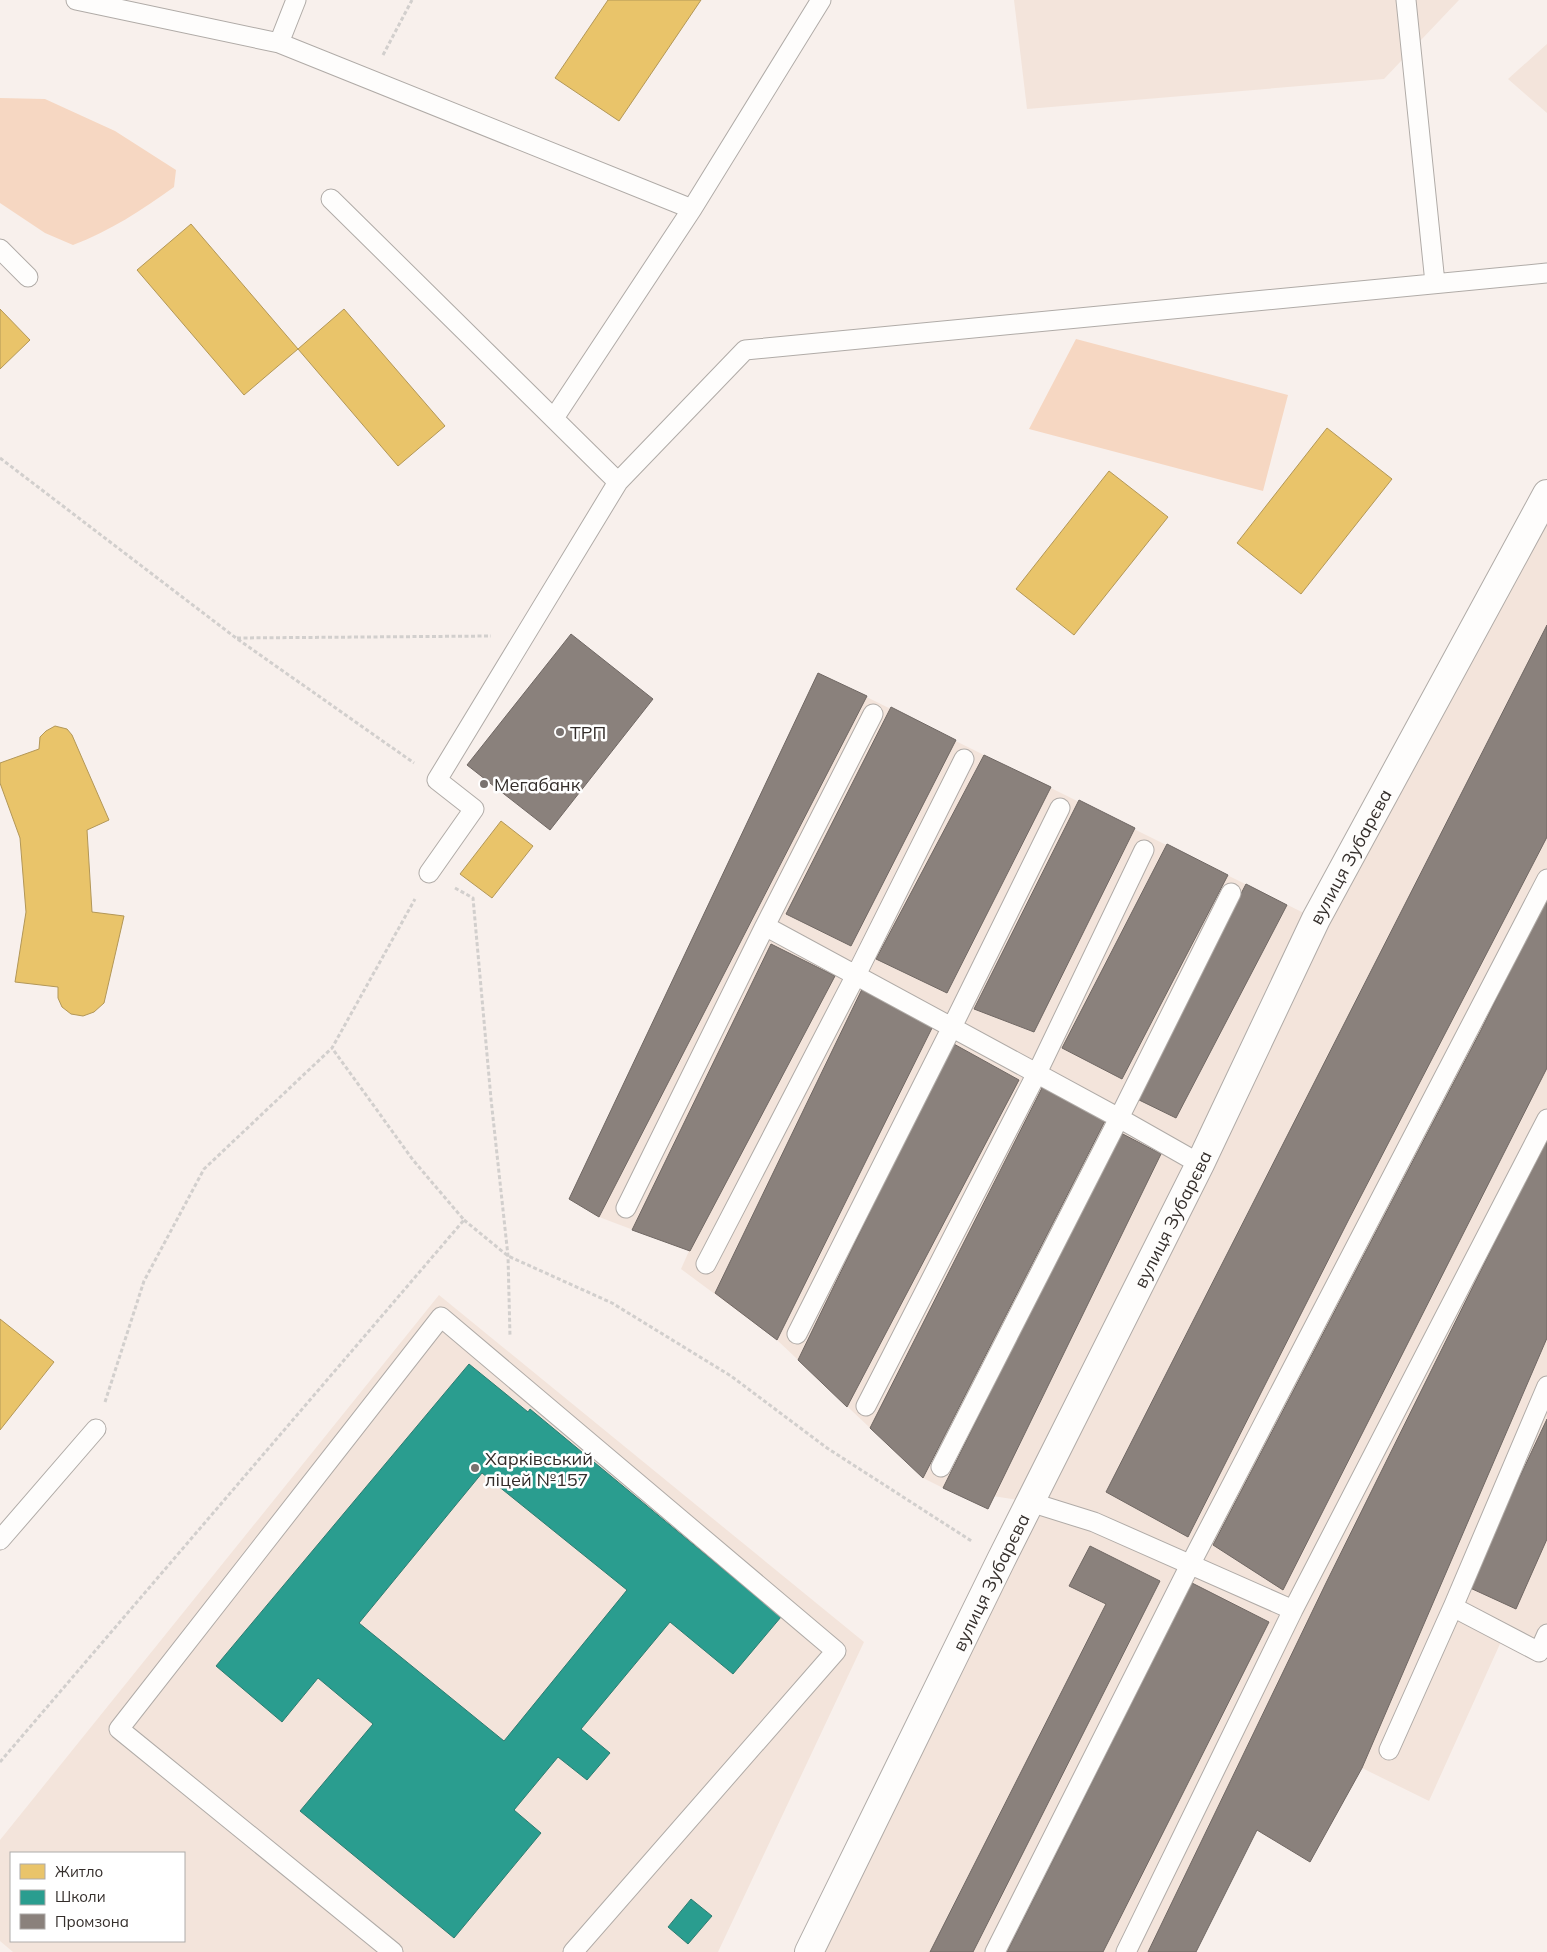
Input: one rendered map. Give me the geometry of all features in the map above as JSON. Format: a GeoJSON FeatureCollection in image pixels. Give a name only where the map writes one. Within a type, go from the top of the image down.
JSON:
{"type":"FeatureCollection","features":[{"type":"Feature","properties":{"kind":"street","name":"вулиця Зубарєва"},"geometry":{"type":"LineString","coordinates":[[809,1952],[1001,1560],[1200,1164],[1316,919],[1547,494]]}},
{"type":"Feature","properties":{"kind":"lane"},"geometry":{"type":"LineString","coordinates":[[76,0],[279,43],[692,209]]}},
{"type":"Feature","properties":{"kind":"lane"},"geometry":{"type":"LineString","coordinates":[[279,43],[296,0]]}},
{"type":"Feature","properties":{"kind":"lane"},"geometry":{"type":"LineString","coordinates":[[554,418],[692,209],[821,0]]}},
{"type":"Feature","properties":{"kind":"lane"},"geometry":{"type":"LineString","coordinates":[[1406,0],[1435,283]]}},
{"type":"Feature","properties":{"kind":"lane"},"geometry":{"type":"LineString","coordinates":[[331,199],[618,482]]}},
{"type":"Feature","properties":{"kind":"lane"},"geometry":{"type":"LineString","coordinates":[[0,250],[28,277]]}},
{"type":"Feature","properties":{"kind":"lane"},"geometry":{"type":"LineString","coordinates":[[429,873],[474,810],[437,780],[524,635],[618,482],[745,350],[1547,273]]}},
{"type":"Feature","properties":{"kind":"lane"},"geometry":{"type":"LineString","coordinates":[[626,1208],[765,926],[873,714]]}},
{"type":"Feature","properties":{"kind":"lane"},"geometry":{"type":"LineString","coordinates":[[706,1264],[856,975],[964,759]]}},
{"type":"Feature","properties":{"kind":"lane"},"geometry":{"type":"LineString","coordinates":[[797,1334],[1060,808]]}},
{"type":"Feature","properties":{"kind":"lane"},"geometry":{"type":"LineString","coordinates":[[866,1406],[1037,1073],[1144,850]]}},
{"type":"Feature","properties":{"kind":"lane"},"geometry":{"type":"LineString","coordinates":[[995,1952],[1190,1565],[1547,879]]}},
{"type":"Feature","properties":{"kind":"lane"},"geometry":{"type":"LineString","coordinates":[[941,1468],[1231,893]]}},
{"type":"Feature","properties":{"kind":"lane"},"geometry":{"type":"LineString","coordinates":[[765,926],[1037,1073],[1200,1164]]}},
{"type":"Feature","properties":{"kind":"lane"},"geometry":{"type":"LineString","coordinates":[[1126,1952],[1293,1610],[1547,1119]]}},
{"type":"Feature","properties":{"kind":"lane"},"geometry":{"type":"LineString","coordinates":[[393,1952],[118,1729],[441,1317],[836,1651],[578,1950]]}},
{"type":"Feature","properties":{"kind":"lane"},"geometry":{"type":"LineString","coordinates":[[1389,1750],[1453,1608],[1547,1386]]}},
{"type":"Feature","properties":{"kind":"lane"},"geometry":{"type":"LineString","coordinates":[[0,1540],[96,1429]]}},
{"type":"Feature","properties":{"kind":"lane"},"geometry":{"type":"LineString","coordinates":[[1030,1502],[1094,1522],[1293,1610]]}},
{"type":"Feature","properties":{"kind":"lane"},"geometry":{"type":"LineString","coordinates":[[1453,1608],[1538,1652],[1547,1634]]}},
{"type":"Feature","properties":{"kind":"path"},"geometry":{"type":"LineString","coordinates":[[370,80],[412,0]]}},
{"type":"Feature","properties":{"kind":"path"},"geometry":{"type":"LineString","coordinates":[[0,458],[236,638],[437,780]]}},
{"type":"Feature","properties":{"kind":"path"},"geometry":{"type":"LineString","coordinates":[[236,638],[524,635]]}},
{"type":"Feature","properties":{"kind":"path"},"geometry":{"type":"LineString","coordinates":[[96,1429],[144,1281],[204,1169],[332,1048],[429,873],[473,898],[491,1099],[508,1256],[511,1377]]}},
{"type":"Feature","properties":{"kind":"path"},"geometry":{"type":"LineString","coordinates":[[332,1048],[413,1160],[464,1220],[508,1256],[612,1303],[731,1376],[827,1448],[1001,1560]]}},
{"type":"Feature","properties":{"kind":"path"},"geometry":{"type":"LineString","coordinates":[[0,1762],[464,1220]]}},
{"type":"Feature","properties":{"kind":"shaded area"},"geometry":{"type":"Polygon","coordinates":[[[1014,0],[1459,0],[1384,79],[1027,109],[1014,0]]]}},
{"type":"Feature","properties":{"kind":"shaded area"},"geometry":{"type":"Polygon","coordinates":[[[1547,44],[1547,113],[1508,79],[1547,44]]]}},
{"type":"Feature","properties":{"kind":"shaded area"},"geometry":{"type":"Polygon","coordinates":[[[0,98],[45,99],[115,131],[176,170],[174,187],[125,219],[73,245],[45,233],[0,203],[0,98]]]}},
{"type":"Feature","properties":{"kind":"shaded area"},"geometry":{"type":"Polygon","coordinates":[[[1076,339],[1288,395],[1263,491],[1029,429],[1076,339]]]}},
{"type":"Feature","properties":{"kind":"shaded area"},"geometry":{"type":"Polygon","coordinates":[[[1547,494],[1547,1634],[1539,1652],[1504,1635],[1429,1801],[1362,1768],[1310,1862],[1256,1830],[1196,1952],[809,1952],[1030,1502],[943,1488],[923,1478],[777,1340],[681,1269],[689,1251],[599,1217],[569,1199],[818,673],[1316,919],[1547,494]]]}},
{"type":"Feature","properties":{"kind":"shaded area","name":"Харківський ліцей №157"},"geometry":{"type":"Polygon","coordinates":[[[439,1295],[864,1642],[718,1952],[13,1952],[0,1941],[0,1840],[439,1295]]]}},
{"type":"Feature","properties":{"kind":"building: Житло"},"geometry":{"type":"Polygon","coordinates":[[[608,0],[701,0],[619,121],[555,78],[608,0]]]}},
{"type":"Feature","properties":{"kind":"building: Житло"},"geometry":{"type":"Polygon","coordinates":[[[191,224],[298,349],[244,395],[137,270],[191,224]]]}},
{"type":"Feature","properties":{"kind":"building: Житло"},"geometry":{"type":"Polygon","coordinates":[[[0,309],[30,340],[0,369],[0,309]]]}},
{"type":"Feature","properties":{"kind":"building: Житло"},"geometry":{"type":"Polygon","coordinates":[[[344,309],[445,426],[398,466],[298,349],[344,309]]]}},
{"type":"Feature","properties":{"kind":"building: Житло"},"geometry":{"type":"Polygon","coordinates":[[[1327,428],[1392,479],[1301,594],[1237,543],[1327,428]]]}},
{"type":"Feature","properties":{"kind":"building: Житло"},"geometry":{"type":"Polygon","coordinates":[[[1109,471],[1168,517],[1074,635],[1016,589],[1109,471]]]}},
{"type":"Feature","properties":{"kind":"building: Житло"},"geometry":{"type":"Polygon","coordinates":[[[55,726],[67,729],[72,735],[109,820],[87,830],[92,912],[124,916],[104,1003],[94,1012],[83,1016],[71,1014],[62,1007],[58,998],[58,987],[15,982],[26,912],[20,838],[0,783],[0,763],[39,749],[40,737],[55,726]]]}},
{"type":"Feature","properties":{"kind":"building: Житло"},"geometry":{"type":"Polygon","coordinates":[[[501,821],[533,846],[492,898],[460,874],[501,821]]]}},
{"type":"Feature","properties":{"kind":"building: Житло"},"geometry":{"type":"Polygon","coordinates":[[[0,1319],[54,1362],[0,1430],[0,1319]]]}},
{"type":"Feature","properties":{"kind":"building: Школи"},"geometry":{"type":"Polygon","coordinates":[[[469,1364],[528,1412],[530,1409],[781,1617],[733,1674],[670,1622],[581,1729],[610,1753],[587,1780],[558,1757],[514,1810],[541,1833],[454,1938],[300,1811],[373,1724],[318,1678],[282,1722],[216,1666],[469,1364]],[[482,1473],[359,1623],[504,1741],[627,1590],[482,1473]]]}},
{"type":"Feature","properties":{"kind":"building: Школи"},"geometry":{"type":"Polygon","coordinates":[[[691,1899],[712,1916],[688,1944],[668,1927],[691,1899]]]}},
{"type":"Feature","properties":{"kind":"building: Промзона"},"geometry":{"type":"Polygon","coordinates":[[[1547,625],[1547,837],[1349,1219],[1188,1537],[1106,1492],[1547,625]]]}},
{"type":"Feature","properties":{"kind":"building: Промзона","name":"ТРП"},"geometry":{"type":"Polygon","coordinates":[[[571,634],[653,699],[550,830],[467,765],[571,634]]]}},
{"type":"Feature","properties":{"kind":"building: Промзона"},"geometry":{"type":"Polygon","coordinates":[[[818,673],[867,696],[599,1217],[569,1199],[818,673]]]}},
{"type":"Feature","properties":{"kind":"building: Промзона"},"geometry":{"type":"Polygon","coordinates":[[[891,707],[956,740],[851,946],[786,914],[891,707]]]}},
{"type":"Feature","properties":{"kind":"building: Промзона"},"geometry":{"type":"Polygon","coordinates":[[[984,755],[1051,787],[947,993],[876,959],[984,755]]]}},
{"type":"Feature","properties":{"kind":"building: Промзона"},"geometry":{"type":"Polygon","coordinates":[[[1079,800],[1135,828],[1034,1032],[974,1009],[1079,800]]]}},
{"type":"Feature","properties":{"kind":"building: Промзона"},"geometry":{"type":"Polygon","coordinates":[[[1167,844],[1228,875],[1122,1079],[1062,1048],[1167,844]]]}},
{"type":"Feature","properties":{"kind":"building: Промзона"},"geometry":{"type":"Polygon","coordinates":[[[1246,884],[1287,905],[1176,1118],[1135,1098],[1246,884]]]}},
{"type":"Feature","properties":{"kind":"building: Промзона"},"geometry":{"type":"Polygon","coordinates":[[[1547,896],[1547,1068],[1283,1590],[1213,1545],[1481,1030],[1547,896]]]}},
{"type":"Feature","properties":{"kind":"building: Промзона"},"geometry":{"type":"Polygon","coordinates":[[[771,944],[835,976],[690,1251],[632,1230],[771,944]]]}},
{"type":"Feature","properties":{"kind":"building: Промзона"},"geometry":{"type":"Polygon","coordinates":[[[864,985],[935,1022],[777,1340],[715,1293],[864,985]]]}},
{"type":"Feature","properties":{"kind":"building: Промзона"},"geometry":{"type":"Polygon","coordinates":[[[952,1043],[1019,1080],[847,1407],[798,1360],[952,1043]]]}},
{"type":"Feature","properties":{"kind":"building: Промзона"},"geometry":{"type":"Polygon","coordinates":[[[1044,1084],[1107,1117],[923,1478],[870,1428],[1044,1084]]]}},
{"type":"Feature","properties":{"kind":"building: Промзона"},"geometry":{"type":"Polygon","coordinates":[[[1119,1132],[1161,1154],[988,1509],[943,1488],[1119,1132]]]}},
{"type":"Feature","properties":{"kind":"building: Промзона"},"geometry":{"type":"Polygon","coordinates":[[[1547,1137],[1547,1338],[1362,1768],[1310,1862],[1257,1830],[1196,1952],[1148,1952],[1326,1583],[1547,1137]]]}},
{"type":"Feature","properties":{"kind":"building: Промзона"},"geometry":{"type":"Polygon","coordinates":[[[1547,1419],[1547,1539],[1516,1609],[1468,1587],[1547,1419]]]}},
{"type":"Feature","properties":{"kind":"building: Промзона"},"geometry":{"type":"Polygon","coordinates":[[[1090,1546],[1160,1581],[973,1952],[930,1952],[1106,1604],[1069,1586],[1090,1546]]]}},
{"type":"Feature","properties":{"kind":"building: Промзона"},"geometry":{"type":"Polygon","coordinates":[[[1192,1583],[1269,1622],[1103,1952],[1007,1952],[1192,1583]]]}},
{"type":"Feature","properties":{"kind":"place","name":"ТРП"},"geometry":{"type":"Point","coordinates":[560,732]}},
{"type":"Feature","properties":{"kind":"place","name":"Мегабанк"},"geometry":{"type":"Point","coordinates":[484,784]}},
{"type":"Feature","properties":{"kind":"place","name":"Харківський ліцей №157"},"geometry":{"type":"Point","coordinates":[475,1468]}}]}
